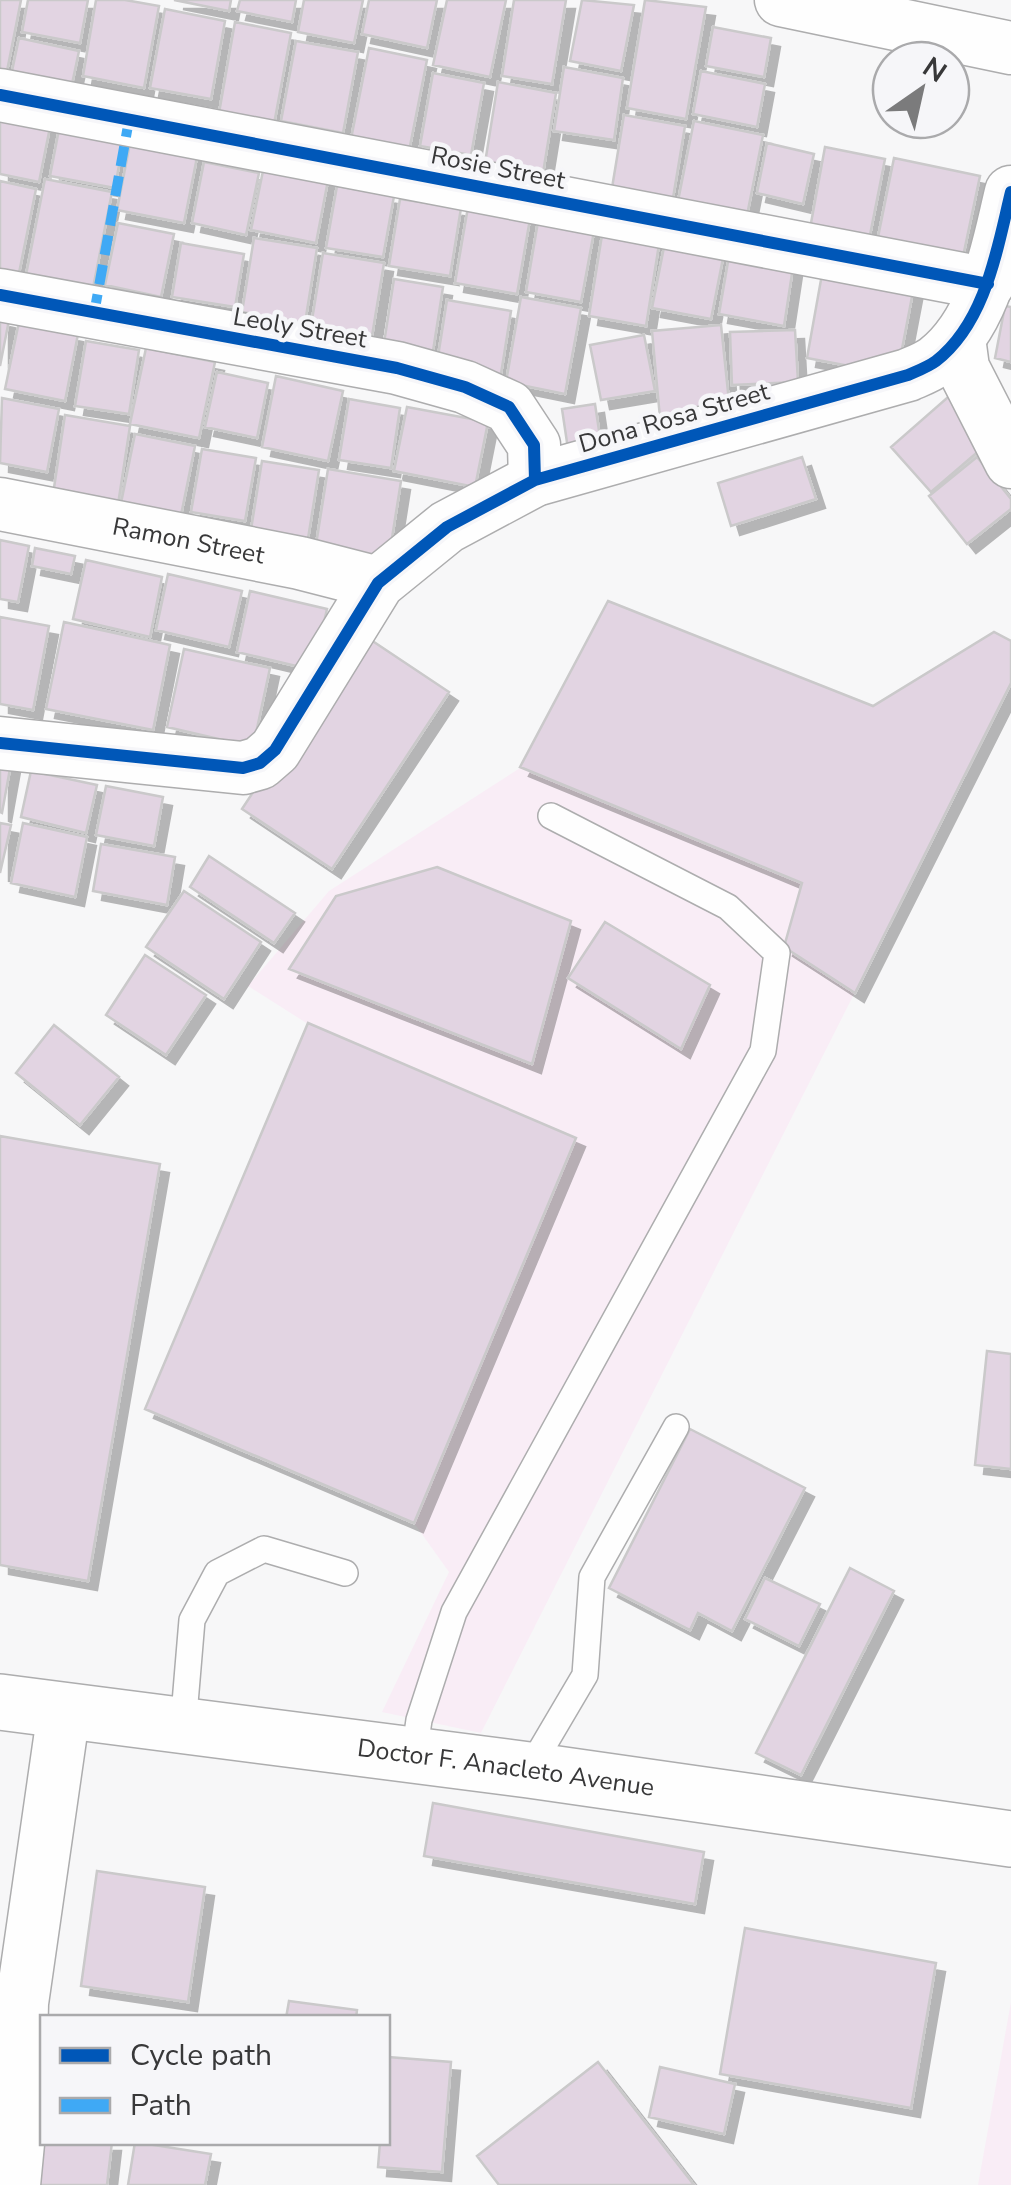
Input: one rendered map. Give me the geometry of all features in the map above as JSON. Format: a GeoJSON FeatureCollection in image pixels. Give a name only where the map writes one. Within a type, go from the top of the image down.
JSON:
{"type":"FeatureCollection","features":[{"type":"Feature","properties":{"kind":"main road","name":"Doctor F. Anacleto Avenue"},"geometry":{"type":"LineString","coordinates":[[0,1702],[529,1770],[1011,1839]]}},
{"type":"Feature","properties":{"kind":"street"},"geometry":{"type":"LineString","coordinates":[[781,0],[1011,48]]}},
{"type":"Feature","properties":{"kind":"street","name":"Rosie Street"},"geometry":{"type":"LineString","coordinates":[[0,95],[988,284]]}},
{"type":"Feature","properties":{"kind":"street","name":"Dona Rosa Street"},"geometry":{"type":"LineString","coordinates":[[0,744],[243,768],[260,763],[275,750],[378,583],[447,527],[534,480],[908,376],[936,361],[959,338],[988,284],[1011,192]]}},
{"type":"Feature","properties":{"kind":"street","name":"Leoly Street"},"geometry":{"type":"LineString","coordinates":[[0,296],[397,368],[465,387],[508,407],[534,445],[534,480]]}},
{"type":"Feature","properties":{"kind":"street"},"geometry":{"type":"LineString","coordinates":[[959,338],[963,368],[1011,462]]}},
{"type":"Feature","properties":{"kind":"street","name":"Ramon Street"},"geometry":{"type":"LineString","coordinates":[[0,504],[378,583]]}},
{"type":"Feature","properties":{"kind":"street"},"geometry":{"type":"LineString","coordinates":[[14,2185],[20,2132],[22,2004],[64,1711]]}},
{"type":"Feature","properties":{"kind":"lane"},"geometry":{"type":"LineString","coordinates":[[414,1755],[419,1720],[454,1612],[764,1050],[777,953],[728,907],[551,816]]}},
{"type":"Feature","properties":{"kind":"lane"},"geometry":{"type":"LineString","coordinates":[[529,1770],[585,1675],[592,1577],[676,1427]]}},
{"type":"Feature","properties":{"kind":"lane"},"geometry":{"type":"LineString","coordinates":[[183,1727],[192,1620],[217,1573],[264,1550],[345,1573]]}},
{"type":"Feature","properties":{"kind":"shaded area"},"geometry":{"type":"Polygon","coordinates":[[[608,601],[873,706],[994,632],[1011,683],[481,1733],[382,1712],[449,1572],[414,1523],[145,1409],[308,1024],[248,986],[329,891],[520,768],[608,601]]]}},
{"type":"Feature","properties":{"kind":"shaded area"},"geometry":{"type":"Polygon","coordinates":[[[1011,2002],[1011,2185],[978,2185],[1011,2002]]]}},
{"type":"Feature","properties":{"kind":"building"},"geometry":{"type":"Polygon","coordinates":[[[0,0],[21,0],[7,71],[0,69],[0,0]]]}},
{"type":"Feature","properties":{"kind":"building"},"geometry":{"type":"Polygon","coordinates":[[[28,0],[88,0],[80,43],[22,32],[28,0]]]}},
{"type":"Feature","properties":{"kind":"building"},"geometry":{"type":"Polygon","coordinates":[[[96,0],[159,6],[144,88],[83,76],[96,0]]]}},
{"type":"Feature","properties":{"kind":"building"},"geometry":{"type":"Polygon","coordinates":[[[174,0],[231,0],[229,11],[174,0]]]}},
{"type":"Feature","properties":{"kind":"building"},"geometry":{"type":"Polygon","coordinates":[[[240,0],[296,0],[292,22],[237,11],[240,0]]]}},
{"type":"Feature","properties":{"kind":"building"},"geometry":{"type":"Polygon","coordinates":[[[304,0],[363,0],[354,43],[298,32],[304,0]]]}},
{"type":"Feature","properties":{"kind":"building"},"geometry":{"type":"Polygon","coordinates":[[[369,0],[437,0],[427,48],[362,34],[369,0]]]}},
{"type":"Feature","properties":{"kind":"building"},"geometry":{"type":"Polygon","coordinates":[[[447,0],[506,0],[490,77],[433,65],[447,0]]]}},
{"type":"Feature","properties":{"kind":"building"},"geometry":{"type":"Polygon","coordinates":[[[514,0],[566,0],[552,84],[502,76],[514,0]]]}},
{"type":"Feature","properties":{"kind":"building"},"geometry":{"type":"Polygon","coordinates":[[[582,0],[634,5],[621,71],[570,61],[582,0]]]}},
{"type":"Feature","properties":{"kind":"building"},"geometry":{"type":"Polygon","coordinates":[[[645,0],[706,7],[686,119],[627,108],[645,0]]]}},
{"type":"Feature","properties":{"kind":"building"},"geometry":{"type":"Polygon","coordinates":[[[165,9],[225,21],[211,99],[150,88],[165,9]]]}},
{"type":"Feature","properties":{"kind":"building"},"geometry":{"type":"Polygon","coordinates":[[[235,22],[291,33],[274,124],[219,113],[235,22]]]}},
{"type":"Feature","properties":{"kind":"building"},"geometry":{"type":"Polygon","coordinates":[[[713,27],[771,38],[764,77],[706,66],[713,27]]]}},
{"type":"Feature","properties":{"kind":"building"},"geometry":{"type":"Polygon","coordinates":[[[19,38],[79,51],[72,84],[12,71],[19,38]]]}},
{"type":"Feature","properties":{"kind":"building"},"geometry":{"type":"Polygon","coordinates":[[[296,41],[358,52],[343,133],[281,121],[296,41]]]}},
{"type":"Feature","properties":{"kind":"building"},"geometry":{"type":"Polygon","coordinates":[[[369,48],[427,60],[409,151],[351,139],[369,48]]]}},
{"type":"Feature","properties":{"kind":"building"},"geometry":{"type":"Polygon","coordinates":[[[564,67],[623,78],[614,140],[554,131],[564,67]]]}},
{"type":"Feature","properties":{"kind":"building"},"geometry":{"type":"Polygon","coordinates":[[[701,71],[765,84],[757,127],[693,114],[701,71]]]}},
{"type":"Feature","properties":{"kind":"building"},"geometry":{"type":"Polygon","coordinates":[[[433,73],[484,83],[471,155],[420,146],[433,73]]]}},
{"type":"Feature","properties":{"kind":"building"},"geometry":{"type":"Polygon","coordinates":[[[498,82],[556,93],[543,173],[485,163],[498,82]]]}},
{"type":"Feature","properties":{"kind":"building"},"geometry":{"type":"Polygon","coordinates":[[[0,106],[52,117],[39,182],[0,174],[0,106]]]}},
{"type":"Feature","properties":{"kind":"building"},"geometry":{"type":"Polygon","coordinates":[[[624,115],[685,126],[672,204],[611,194],[624,115]]]}},
{"type":"Feature","properties":{"kind":"building"},"geometry":{"type":"Polygon","coordinates":[[[61,119],[125,131],[115,188],[50,176],[61,119]]]}},
{"type":"Feature","properties":{"kind":"building"},"geometry":{"type":"Polygon","coordinates":[[[694,121],[763,135],[745,225],[676,211],[694,121]]]}},
{"type":"Feature","properties":{"kind":"building"},"geometry":{"type":"Polygon","coordinates":[[[132,133],[199,147],[184,223],[117,210],[132,133]]]}},
{"type":"Feature","properties":{"kind":"building"},"geometry":{"type":"Polygon","coordinates":[[[767,143],[814,154],[803,204],[757,193],[767,143]]]}},
{"type":"Feature","properties":{"kind":"building"},"geometry":{"type":"Polygon","coordinates":[[[825,147],[885,159],[868,245],[809,234],[825,147]]]}},
{"type":"Feature","properties":{"kind":"building"},"geometry":{"type":"Polygon","coordinates":[[[894,158],[980,176],[961,266],[876,247],[894,158]]]}},
{"type":"Feature","properties":{"kind":"building"},"geometry":{"type":"Polygon","coordinates":[[[265,161],[329,175],[316,243],[251,230],[265,161]]]}},
{"type":"Feature","properties":{"kind":"building"},"geometry":{"type":"Polygon","coordinates":[[[204,162],[259,173],[246,235],[192,223],[204,162]]]}},
{"type":"Feature","properties":{"kind":"building"},"geometry":{"type":"Polygon","coordinates":[[[45,179],[112,192],[92,293],[25,280],[45,179]]]}},
{"type":"Feature","properties":{"kind":"building"},"geometry":{"type":"Polygon","coordinates":[[[0,181],[36,189],[18,278],[0,274],[0,181]]]}},
{"type":"Feature","properties":{"kind":"building"},"geometry":{"type":"Polygon","coordinates":[[[337,186],[394,196],[383,257],[326,248],[337,186]]]}},
{"type":"Feature","properties":{"kind":"building"},"geometry":{"type":"Polygon","coordinates":[[[400,199],[461,208],[450,276],[389,266],[400,199]]]}},
{"type":"Feature","properties":{"kind":"building"},"geometry":{"type":"Polygon","coordinates":[[[469,201],[531,213],[517,294],[455,283],[469,201]]]}},
{"type":"Feature","properties":{"kind":"building"},"geometry":{"type":"Polygon","coordinates":[[[539,216],[595,226],[581,302],[526,292],[539,216]]]}},
{"type":"Feature","properties":{"kind":"building"},"geometry":{"type":"Polygon","coordinates":[[[118,223],[174,234],[161,297],[105,285],[118,223]]]}},
{"type":"Feature","properties":{"kind":"building"},"geometry":{"type":"Polygon","coordinates":[[[603,229],[660,238],[646,326],[589,316],[603,229]]]}},
{"type":"Feature","properties":{"kind":"building"},"geometry":{"type":"Polygon","coordinates":[[[254,238],[317,248],[305,323],[242,312],[254,238]]]}},
{"type":"Feature","properties":{"kind":"building"},"geometry":{"type":"Polygon","coordinates":[[[665,242],[724,253],[711,319],[652,308],[665,242]]]}},
{"type":"Feature","properties":{"kind":"building"},"geometry":{"type":"Polygon","coordinates":[[[181,243],[244,254],[235,307],[172,297],[181,243]]]}},
{"type":"Feature","properties":{"kind":"building"},"geometry":{"type":"Polygon","coordinates":[[[323,253],[384,263],[370,348],[309,338],[323,253]]]}},
{"type":"Feature","properties":{"kind":"building"},"geometry":{"type":"Polygon","coordinates":[[[729,256],[793,267],[784,326],[719,314],[729,256]]]}},
{"type":"Feature","properties":{"kind":"building"},"geometry":{"type":"Polygon","coordinates":[[[824,263],[915,281],[897,375],[807,358],[824,263]]]}},
{"type":"Feature","properties":{"kind":"building"},"geometry":{"type":"Polygon","coordinates":[[[394,279],[443,287],[433,351],[384,343],[394,279]]]}},
{"type":"Feature","properties":{"kind":"building"},"geometry":{"type":"Polygon","coordinates":[[[521,297],[581,308],[565,394],[506,382],[521,297]]]}},
{"type":"Feature","properties":{"kind":"building"},"geometry":{"type":"Polygon","coordinates":[[[447,300],[511,311],[500,380],[436,369],[447,300]]]}},
{"type":"Feature","properties":{"kind":"building"},"geometry":{"type":"Polygon","coordinates":[[[1005,306],[1011,307],[1011,362],[995,358],[1005,306]]]}},
{"type":"Feature","properties":{"kind":"building"},"geometry":{"type":"Polygon","coordinates":[[[0,318],[9,320],[0,366],[0,318]]]}},
{"type":"Feature","properties":{"kind":"building"},"geometry":{"type":"Polygon","coordinates":[[[19,322],[78,334],[65,401],[5,389],[19,322]]]}},
{"type":"Feature","properties":{"kind":"building"},"geometry":{"type":"Polygon","coordinates":[[[721,325],[730,411],[660,418],[652,331],[721,325]]]}},
{"type":"Feature","properties":{"kind":"building"},"geometry":{"type":"Polygon","coordinates":[[[795,330],[798,382],[732,385],[730,332],[795,330]]]}},
{"type":"Feature","properties":{"kind":"building"},"geometry":{"type":"Polygon","coordinates":[[[644,335],[655,391],[601,400],[590,345],[644,335]]]}},
{"type":"Feature","properties":{"kind":"building"},"geometry":{"type":"Polygon","coordinates":[[[86,341],[139,350],[129,414],[75,406],[86,341]]]}},
{"type":"Feature","properties":{"kind":"building"},"geometry":{"type":"Polygon","coordinates":[[[146,348],[215,362],[199,438],[130,424],[146,348]]]}},
{"type":"Feature","properties":{"kind":"building"},"geometry":{"type":"Polygon","coordinates":[[[217,372],[268,383],[257,438],[205,427],[217,372]]]}},
{"type":"Feature","properties":{"kind":"building"},"geometry":{"type":"Polygon","coordinates":[[[276,376],[343,391],[328,461],[262,447],[276,376]]]}},
{"type":"Feature","properties":{"kind":"building"},"geometry":{"type":"Polygon","coordinates":[[[955,391],[995,437],[931,492],[891,447],[955,391]]]}},
{"type":"Feature","properties":{"kind":"building"},"geometry":{"type":"Polygon","coordinates":[[[2,398],[59,409],[47,472],[0,463],[2,398]]]}},
{"type":"Feature","properties":{"kind":"building"},"geometry":{"type":"Polygon","coordinates":[[[349,399],[400,408],[391,468],[339,460],[349,399]]]}},
{"type":"Feature","properties":{"kind":"building"},"geometry":{"type":"Polygon","coordinates":[[[595,404],[601,444],[568,449],[562,409],[595,404]]]}},
{"type":"Feature","properties":{"kind":"building"},"geometry":{"type":"Polygon","coordinates":[[[407,407],[488,422],[475,487],[394,471],[407,407]]]}},
{"type":"Feature","properties":{"kind":"building"},"geometry":{"type":"Polygon","coordinates":[[[65,415],[130,426],[117,511],[52,501],[65,415]]]}},
{"type":"Feature","properties":{"kind":"building"},"geometry":{"type":"Polygon","coordinates":[[[135,434],[195,446],[180,520],[120,508],[135,434]]]}},
{"type":"Feature","properties":{"kind":"building"},"geometry":{"type":"Polygon","coordinates":[[[202,449],[256,458],[245,521],[191,512],[202,449]]]}},
{"type":"Feature","properties":{"kind":"building"},"geometry":{"type":"Polygon","coordinates":[[[802,457],[816,499],[731,526],[718,483],[802,457]]]}},
{"type":"Feature","properties":{"kind":"building"},"geometry":{"type":"Polygon","coordinates":[[[977,457],[1011,499],[1011,509],[967,544],[929,496],[977,457]]]}},
{"type":"Feature","properties":{"kind":"building"},"geometry":{"type":"Polygon","coordinates":[[[262,461],[319,470],[306,551],[249,542],[262,461]]]}},
{"type":"Feature","properties":{"kind":"building"},"geometry":{"type":"Polygon","coordinates":[[[328,469],[401,481],[388,563],[315,551],[328,469]]]}},
{"type":"Feature","properties":{"kind":"building"},"geometry":{"type":"Polygon","coordinates":[[[0,540],[29,546],[18,602],[0,599],[0,540]]]}},
{"type":"Feature","properties":{"kind":"building"},"geometry":{"type":"Polygon","coordinates":[[[35,548],[75,556],[71,574],[32,566],[35,548]]]}},
{"type":"Feature","properties":{"kind":"building"},"geometry":{"type":"Polygon","coordinates":[[[86,560],[162,577],[150,637],[73,619],[86,560]]]}},
{"type":"Feature","properties":{"kind":"building"},"geometry":{"type":"Polygon","coordinates":[[[168,574],[242,591],[229,647],[156,630],[168,574]]]}},
{"type":"Feature","properties":{"kind":"building"},"geometry":{"type":"Polygon","coordinates":[[[250,591],[327,609],[313,670],[237,652],[250,591]]]}},
{"type":"Feature","properties":{"kind":"building"},"geometry":{"type":"Polygon","coordinates":[[[608,601],[873,706],[994,632],[1011,641],[1011,683],[855,993],[784,947],[802,883],[520,767],[608,601]]]}},
{"type":"Feature","properties":{"kind":"building"},"geometry":{"type":"Polygon","coordinates":[[[0,617],[49,626],[33,710],[0,704],[0,617]]]}},
{"type":"Feature","properties":{"kind":"building"},"geometry":{"type":"Polygon","coordinates":[[[64,622],[170,645],[153,730],[46,709],[64,622]]]}},
{"type":"Feature","properties":{"kind":"building"},"geometry":{"type":"Polygon","coordinates":[[[359,632],[449,692],[332,869],[242,809],[359,632]]]}},
{"type":"Feature","properties":{"kind":"building"},"geometry":{"type":"Polygon","coordinates":[[[184,649],[270,668],[253,747],[167,727],[184,649]]]}},
{"type":"Feature","properties":{"kind":"building"},"geometry":{"type":"Polygon","coordinates":[[[0,761],[11,763],[2,813],[0,812],[0,761]]]}},
{"type":"Feature","properties":{"kind":"building"},"geometry":{"type":"Polygon","coordinates":[[[31,771],[97,785],[86,833],[21,817],[31,771]]]}},
{"type":"Feature","properties":{"kind":"building"},"geometry":{"type":"Polygon","coordinates":[[[106,786],[163,797],[154,846],[96,835],[106,786]]]}},
{"type":"Feature","properties":{"kind":"building"},"geometry":{"type":"Polygon","coordinates":[[[0,823],[11,825],[0,873],[0,823]]]}},
{"type":"Feature","properties":{"kind":"building"},"geometry":{"type":"Polygon","coordinates":[[[23,823],[87,837],[75,897],[11,883],[23,823]]]}},
{"type":"Feature","properties":{"kind":"building"},"geometry":{"type":"Polygon","coordinates":[[[101,844],[175,857],[167,905],[93,891],[101,844]]]}},
{"type":"Feature","properties":{"kind":"building"},"geometry":{"type":"Polygon","coordinates":[[[209,856],[295,913],[274,943],[190,887],[209,856]]]}},
{"type":"Feature","properties":{"kind":"building"},"geometry":{"type":"Polygon","coordinates":[[[437,867],[571,921],[532,1064],[289,969],[336,896],[437,867]]]}},
{"type":"Feature","properties":{"kind":"building"},"geometry":{"type":"Polygon","coordinates":[[[184,891],[261,942],[224,999],[146,947],[184,891]]]}},
{"type":"Feature","properties":{"kind":"building"},"geometry":{"type":"Polygon","coordinates":[[[605,922],[710,985],[681,1049],[568,978],[605,922]]]}},
{"type":"Feature","properties":{"kind":"building"},"geometry":{"type":"Polygon","coordinates":[[[145,955],[206,995],[166,1055],[106,1015],[145,955]]]}},
{"type":"Feature","properties":{"kind":"building"},"geometry":{"type":"Polygon","coordinates":[[[308,1023],[576,1138],[414,1523],[145,1409],[308,1023]]]}},
{"type":"Feature","properties":{"kind":"building"},"geometry":{"type":"Polygon","coordinates":[[[54,1025],[119,1077],[80,1125],[16,1073],[54,1025]]]}},
{"type":"Feature","properties":{"kind":"building"},"geometry":{"type":"Polygon","coordinates":[[[0,1136],[160,1164],[88,1581],[0,1565],[0,1136]]]}},
{"type":"Feature","properties":{"kind":"building"},"geometry":{"type":"Polygon","coordinates":[[[987,1351],[1011,1354],[1011,1469],[975,1465],[987,1351]]]}},
{"type":"Feature","properties":{"kind":"building"},"geometry":{"type":"Polygon","coordinates":[[[690,1429],[805,1488],[732,1631],[698,1613],[690,1630],[609,1588],[690,1429]]]}},
{"type":"Feature","properties":{"kind":"building"},"geometry":{"type":"Polygon","coordinates":[[[850,1568],[894,1591],[801,1775],[756,1753],[850,1568]]]}},
{"type":"Feature","properties":{"kind":"building"},"geometry":{"type":"Polygon","coordinates":[[[765,1578],[820,1604],[799,1646],[745,1619],[765,1578]]]}},
{"type":"Feature","properties":{"kind":"building"},"geometry":{"type":"Polygon","coordinates":[[[433,1803],[704,1852],[695,1904],[424,1856],[433,1803]]]}},
{"type":"Feature","properties":{"kind":"building"},"geometry":{"type":"Polygon","coordinates":[[[97,1871],[205,1887],[188,2002],[81,1986],[97,1871]]]}},
{"type":"Feature","properties":{"kind":"building"},"geometry":{"type":"Polygon","coordinates":[[[745,1928],[936,1963],[911,2108],[720,2074],[745,1928]]]}},
{"type":"Feature","properties":{"kind":"building"},"geometry":{"type":"Polygon","coordinates":[[[289,2001],[357,2010],[356,2015],[287,2015],[289,2001]]]}},
{"type":"Feature","properties":{"kind":"building"},"geometry":{"type":"Polygon","coordinates":[[[390,2057],[451,2062],[442,2172],[378,2167],[380,2145],[390,2145],[390,2057]]]}},
{"type":"Feature","properties":{"kind":"building"},"geometry":{"type":"Polygon","coordinates":[[[598,2062],[694,2185],[499,2185],[477,2156],[598,2062]]]}},
{"type":"Feature","properties":{"kind":"building"},"geometry":{"type":"Polygon","coordinates":[[[660,2067],[735,2084],[724,2134],[649,2117],[660,2067]]]}},
{"type":"Feature","properties":{"kind":"building"},"geometry":{"type":"Polygon","coordinates":[[[41,2145],[112,2145],[107,2185],[33,2185],[41,2145]]]}},
{"type":"Feature","properties":{"kind":"building"},"geometry":{"type":"Polygon","coordinates":[[[135,2145],[211,2154],[205,2185],[128,2185],[135,2145]]]}},
{"type":"Feature","properties":{"kind":"marked path"},"geometry":{"type":"LineString","coordinates":[[94,314],[129,120]]}},
{"type":"Feature","properties":{"kind":"cycle path"},"geometry":{"type":"LineString","coordinates":[[0,95],[988,284]]}},
{"type":"Feature","properties":{"kind":"cycle path"},"geometry":{"type":"LineString","coordinates":[[0,743],[243,768],[260,763],[275,750],[378,583],[447,527],[535,480],[908,375],[936,361],[953,345],[978,305],[1011,192]]}},
{"type":"Feature","properties":{"kind":"cycle path"},"geometry":{"type":"LineString","coordinates":[[0,295],[397,368],[465,387],[509,407],[534,445],[535,480]]}}]}
